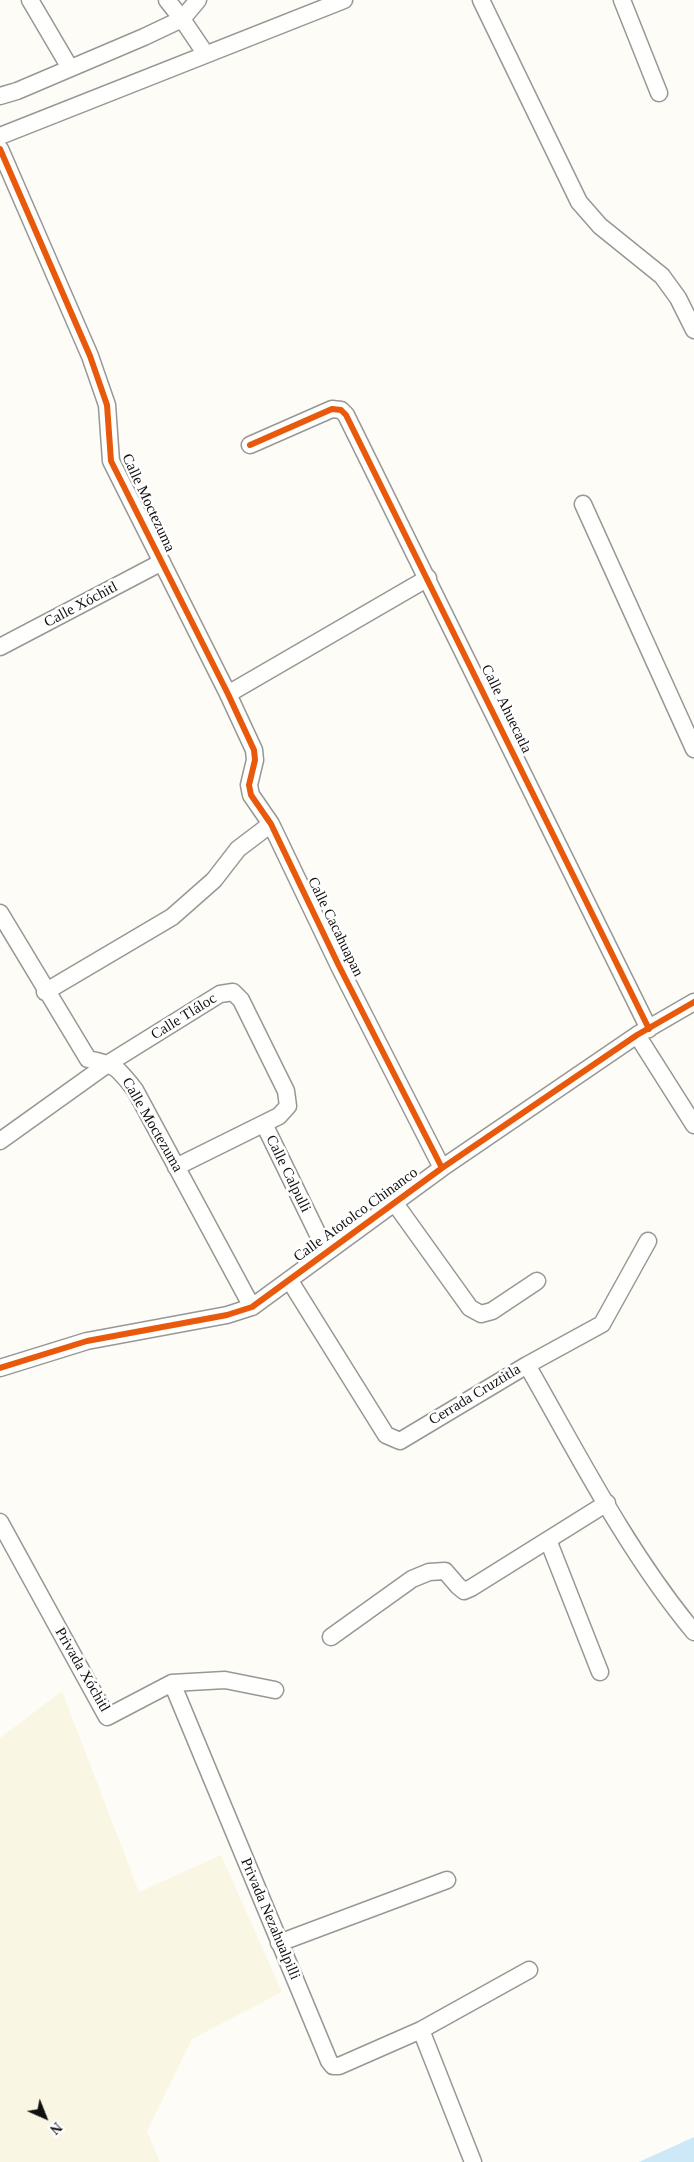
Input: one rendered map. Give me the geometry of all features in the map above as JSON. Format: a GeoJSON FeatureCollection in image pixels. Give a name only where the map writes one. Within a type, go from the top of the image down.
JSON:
{"type":"FeatureCollection","features":[{"type":"Feature","properties":{"kind":"street"},"geometry":{"type":"LineString","coordinates":[[30,0],[70,68]]}},
{"type":"Feature","properties":{"kind":"street"},"geometry":{"type":"LineString","coordinates":[[167,0],[205,53]]}},
{"type":"Feature","properties":{"kind":"street"},"geometry":{"type":"LineString","coordinates":[[0,96],[17,91],[182,19],[198,0]]}},
{"type":"Feature","properties":{"kind":"street"},"geometry":{"type":"LineString","coordinates":[[0,136],[205,53],[344,0]]}},
{"type":"Feature","properties":{"kind":"street"},"geometry":{"type":"LineString","coordinates":[[481,0],[579,202],[600,226],[662,276],[678,298],[694,330]]}},
{"type":"Feature","properties":{"kind":"street"},"geometry":{"type":"LineString","coordinates":[[622,0],[659,93]]}},
{"type":"Feature","properties":{"kind":"street","name":"Calle Moctezuma"},"geometry":{"type":"LineString","coordinates":[[0,149],[90,356],[107,405],[111,461],[228,694]]}},
{"type":"Feature","properties":{"kind":"street","name":"Calle Ahuecatla"},"geometry":{"type":"LineString","coordinates":[[250,445],[332,409],[341,410],[346,415],[428,578],[643,1032],[694,1125]]}},
{"type":"Feature","properties":{"kind":"street"},"geometry":{"type":"LineString","coordinates":[[583,504],[694,749]]}},
{"type":"Feature","properties":{"kind":"street","name":"Calle Xóchitl"},"geometry":{"type":"LineString","coordinates":[[0,647],[162,562]]}},
{"type":"Feature","properties":{"kind":"street"},"geometry":{"type":"LineString","coordinates":[[228,694],[428,578]]}},
{"type":"Feature","properties":{"kind":"street","name":"Calle Cacahuapan"},"geometry":{"type":"LineString","coordinates":[[228,694],[254,750],[255,760],[249,784],[251,795],[271,824],[339,966],[442,1168]]}},
{"type":"Feature","properties":{"kind":"street"},"geometry":{"type":"LineString","coordinates":[[45,992],[172,916],[214,880],[238,849],[271,824]]}},
{"type":"Feature","properties":{"kind":"street","name":"Calle Moctezuma"},"geometry":{"type":"LineString","coordinates":[[0,913],[45,992],[88,1060],[109,1063],[121,1072],[135,1090],[252,1307]]}},
{"type":"Feature","properties":{"kind":"street","name":"Calle Tláloc"},"geometry":{"type":"LineString","coordinates":[[0,1141],[109,1063],[220,994],[233,992],[241,1000],[286,1091],[288,1106],[279,1116],[176,1167]]}},
{"type":"Feature","properties":{"kind":"street","name":"Calle Atotolco Chinanco"},"geometry":{"type":"LineString","coordinates":[[0,1368],[87,1341],[227,1314],[252,1307],[326,1251],[442,1168],[643,1032],[694,1002]]}},
{"type":"Feature","properties":{"kind":"street","name":"Calle Calpulli"},"geometry":{"type":"LineString","coordinates":[[264,1124],[326,1251]]}},
{"type":"Feature","properties":{"kind":"street"},"geometry":{"type":"LineString","coordinates":[[394,1202],[470,1308],[481,1314],[492,1311],[537,1281]]}},
{"type":"Feature","properties":{"kind":"street"},"geometry":{"type":"LineString","coordinates":[[527,1365],[602,1324],[648,1241]]}},
{"type":"Feature","properties":{"kind":"street","name":"Cerrada Cruztitla"},"geometry":{"type":"LineString","coordinates":[[290,1280],[386,1435],[400,1441],[527,1365],[607,1503],[666,1598],[694,1632]]}},
{"type":"Feature","properties":{"kind":"street"},"geometry":{"type":"LineString","coordinates":[[331,1636],[412,1579],[429,1572],[445,1571],[464,1590],[471,1588],[607,1503]]}},
{"type":"Feature","properties":{"kind":"street","name":"Privada Xóchitl"},"geometry":{"type":"LineString","coordinates":[[0,1522],[107,1717],[172,1683],[225,1680],[275,1690]]}},
{"type":"Feature","properties":{"kind":"street"},"geometry":{"type":"LineString","coordinates":[[548,1540],[600,1672]]}},
{"type":"Feature","properties":{"kind":"street","name":"Privada Nezahualpilli"},"geometry":{"type":"LineString","coordinates":[[172,1683],[279,1943],[329,2061],[333,2066],[339,2066],[421,2030],[529,1970]]}},
{"type":"Feature","properties":{"kind":"street"},"geometry":{"type":"LineString","coordinates":[[279,1943],[447,1880]]}},
{"type":"Feature","properties":{"kind":"street"},"geometry":{"type":"LineString","coordinates":[[421,2030],[472,2162]]}},
{"type":"Feature","properties":{"kind":"shaded area"},"geometry":{"type":"Polygon","coordinates":[[[62,1691],[139,1892],[221,1855],[282,1992],[192,2039],[147,2131],[160,2162],[0,2162],[0,1738],[62,1691]]]}},
{"type":"Feature","properties":{"kind":"water"},"geometry":{"type":"Polygon","coordinates":[[[694,2137],[694,2162],[639,2162],[694,2137]]]}},
{"type":"Feature","properties":{"kind":"cycle path"},"geometry":{"type":"LineString","coordinates":[[0,149],[90,356],[107,405],[111,461],[228,694],[254,750],[255,760],[249,785],[251,795],[271,824],[339,966],[442,1168]]}},
{"type":"Feature","properties":{"kind":"cycle path"},"geometry":{"type":"LineString","coordinates":[[250,445],[332,409],[341,410],[346,415],[649,1029]]}},
{"type":"Feature","properties":{"kind":"cycle path"},"geometry":{"type":"LineString","coordinates":[[0,1368],[87,1341],[227,1315],[252,1307],[442,1168],[637,1035],[694,1002]]}}]}
